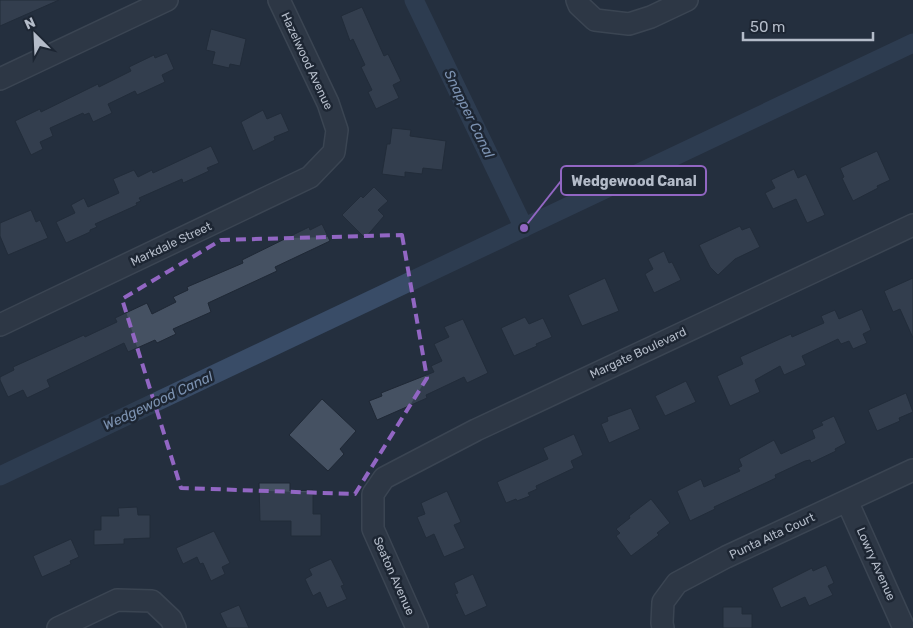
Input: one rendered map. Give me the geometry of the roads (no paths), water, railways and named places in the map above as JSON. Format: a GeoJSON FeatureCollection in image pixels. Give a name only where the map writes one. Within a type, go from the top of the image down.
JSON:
{"type":"FeatureCollection","features":[{"type":"Feature","properties":{"kind":"street"},"geometry":{"type":"LineString","coordinates":[[0,80],[167,0]]}},
{"type":"Feature","properties":{"kind":"street","name":"Hazelwood Avenue"},"geometry":{"type":"LineString","coordinates":[[279,0],[328,103],[337,130],[334,152]]}},
{"type":"Feature","properties":{"kind":"street"},"geometry":{"type":"LineString","coordinates":[[577,0],[579,5],[595,20],[629,24],[651,17],[687,0]]}},
{"type":"Feature","properties":{"kind":"street","name":"Markdale Street"},"geometry":{"type":"LineString","coordinates":[[0,325],[310,177],[334,152]]}},
{"type":"Feature","properties":{"kind":"street","name":"Margate Boulevard"},"geometry":{"type":"LineString","coordinates":[[373,494],[384,478],[476,430],[913,225]]}},
{"type":"Feature","properties":{"kind":"street","name":"Punta Alta Court"},"geometry":{"type":"LineString","coordinates":[[663,628],[663,602],[677,583],[726,557],[913,470]]}},
{"type":"Feature","properties":{"kind":"street","name":"Seaton Avenue"},"geometry":{"type":"LineString","coordinates":[[373,494],[373,529],[417,628]]}},
{"type":"Feature","properties":{"kind":"street","name":"Lowry Avenue"},"geometry":{"type":"LineString","coordinates":[[847,501],[904,628]]}},
{"type":"Feature","properties":{"kind":"street"},"geometry":{"type":"LineString","coordinates":[[58,628],[117,600],[152,601],[171,619],[175,628]]}},
{"type":"Feature","properties":{"kind":"waterway","name":"Snapper Canal"},"geometry":{"type":"LineString","coordinates":[[414,0],[524,228]]}},
{"type":"Feature","properties":{"kind":"waterway","name":"Wedgewood Canal"},"geometry":{"type":"LineString","coordinates":[[0,476],[913,43]]}},
{"type":"Feature","properties":{"kind":"place","name":"Wedgewood Canal"},"geometry":{"type":"Point","coordinates":[524,228]}}]}
